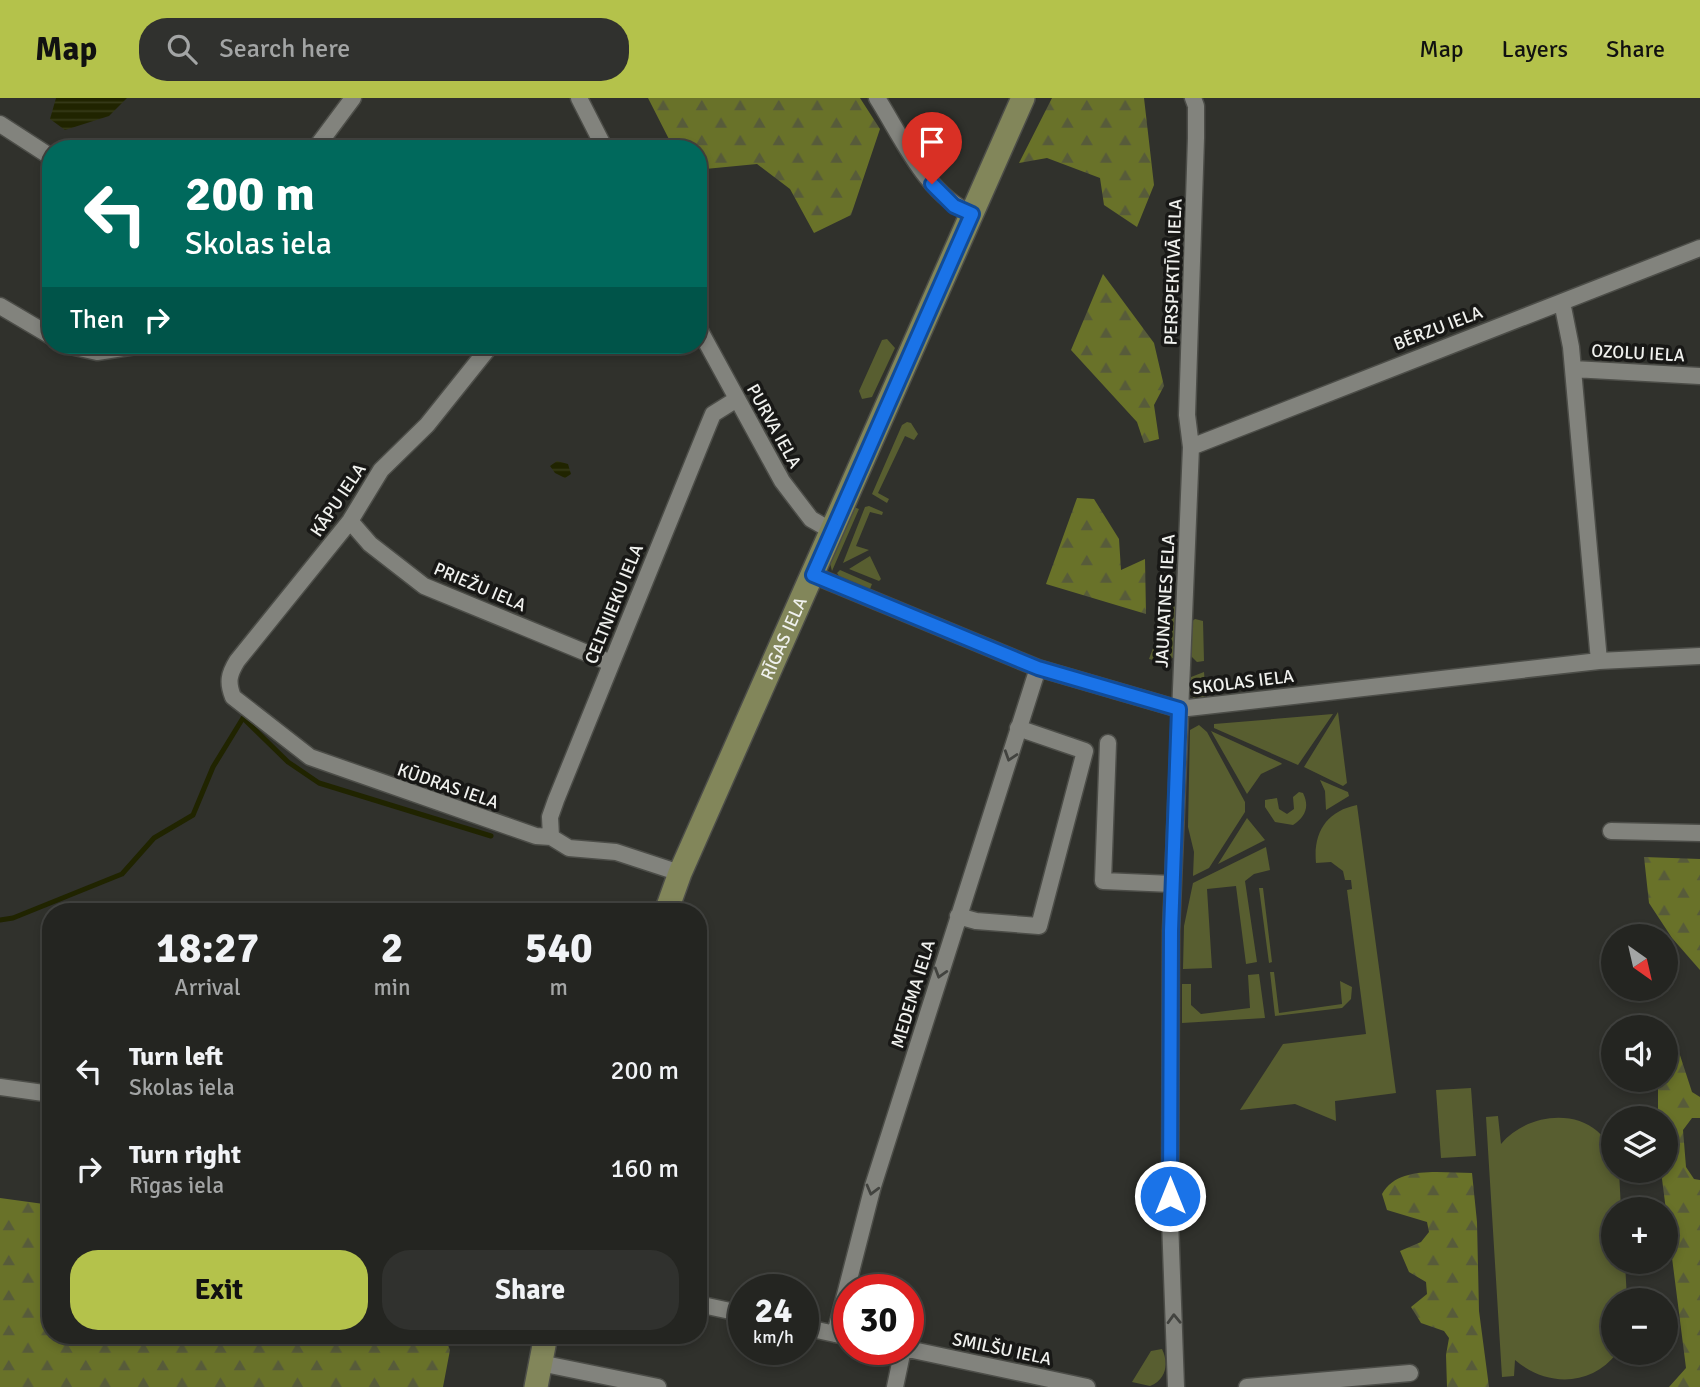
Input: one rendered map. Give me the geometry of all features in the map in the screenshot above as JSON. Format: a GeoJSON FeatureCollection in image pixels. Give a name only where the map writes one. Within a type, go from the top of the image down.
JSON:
{"type":"FeatureCollection","features":[{"type":"Feature","properties":{"kind":"main road","name":"RĪGAS IELA"},"geometry":{"type":"LineString","coordinates":[[669,903],[680,873],[1023,98]]}},
{"type":"Feature","properties":{"kind":"main road"},"geometry":{"type":"LineString","coordinates":[[536,1387],[544,1344]]}},
{"type":"Feature","properties":{"kind":"street"},"geometry":{"type":"LineString","coordinates":[[322,140],[353,98]]}},
{"type":"Feature","properties":{"kind":"street"},"geometry":{"type":"LineString","coordinates":[[579,98],[600,140]]}},
{"type":"Feature","properties":{"kind":"street"},"geometry":{"type":"LineString","coordinates":[[877,98],[932,184],[954,206],[972,214]]}},
{"type":"Feature","properties":{"kind":"street","name":"PERSPEKTĪVĀ IELA"},"geometry":{"type":"LineString","coordinates":[[1191,447],[1187,415],[1196,138],[1196,106],[1193,98]]}},
{"type":"Feature","properties":{"kind":"street"},"geometry":{"type":"LineString","coordinates":[[0,124],[42,151]]}},
{"type":"Feature","properties":{"kind":"street","name":"BĒRZU IELA"},"geometry":{"type":"LineString","coordinates":[[1191,447],[1700,248]]}},
{"type":"Feature","properties":{"kind":"street"},"geometry":{"type":"LineString","coordinates":[[1562,302],[1568,320],[1599,662]]}},
{"type":"Feature","properties":{"kind":"street"},"geometry":{"type":"LineString","coordinates":[[0,306],[42,331]]}},
{"type":"Feature","properties":{"kind":"street","name":"PURVA IELA"},"geometry":{"type":"LineString","coordinates":[[707,344],[796,503],[811,519],[832,531]]}},
{"type":"Feature","properties":{"kind":"street","name":"KĀPU IELA"},"geometry":{"type":"LineString","coordinates":[[228,685],[229,674],[237,661],[350,521],[381,470],[427,425],[484,354]]}},
{"type":"Feature","properties":{"kind":"street","name":"OZOLU IELA"},"geometry":{"type":"LineString","coordinates":[[1573,369],[1700,376]]}},
{"type":"Feature","properties":{"kind":"street","name":"CELTNIEKU IELA"},"geometry":{"type":"LineString","coordinates":[[551,837],[550,817],[713,414],[737,399]]}},
{"type":"Feature","properties":{"kind":"street","name":"JAUNATNES IELA"},"geometry":{"type":"LineString","coordinates":[[1176,1387],[1170,1220],[1172,884],[1191,447]]}},
{"type":"Feature","properties":{"kind":"street","name":"PRIEŽU IELA"},"geometry":{"type":"LineString","coordinates":[[350,521],[370,544],[424,586],[611,663]]}},
{"type":"Feature","properties":{"kind":"street","name":"SKOLAS IELA"},"geometry":{"type":"LineString","coordinates":[[813,575],[1038,668],[1179,709],[1599,662],[1700,656]]}},
{"type":"Feature","properties":{"kind":"street","name":"MEDEMA IELA"},"geometry":{"type":"LineString","coordinates":[[855,1274],[873,1186],[1038,668]]}},
{"type":"Feature","properties":{"kind":"street","name":"KŪDRAS IELA"},"geometry":{"type":"LineString","coordinates":[[228,685],[233,697],[310,757],[536,836],[551,837],[569,848],[616,852],[680,873]]}},
{"type":"Feature","properties":{"kind":"street"},"geometry":{"type":"LineString","coordinates":[[958,916],[976,921],[1039,926],[1085,751],[1018,728]]}},
{"type":"Feature","properties":{"kind":"street"},"geometry":{"type":"LineString","coordinates":[[1108,743],[1103,881],[1172,884]]}},
{"type":"Feature","properties":{"kind":"street"},"geometry":{"type":"LineString","coordinates":[[1611,831],[1700,833]]}},
{"type":"Feature","properties":{"kind":"street"},"geometry":{"type":"LineString","coordinates":[[0,1087],[42,1093]]}},
{"type":"Feature","properties":{"kind":"street"},"geometry":{"type":"LineString","coordinates":[[707,1306],[728,1311]]}},
{"type":"Feature","properties":{"kind":"street","name":"SMILŠU IELA"},"geometry":{"type":"LineString","coordinates":[[924,1353],[1087,1387]]}},
{"type":"Feature","properties":{"kind":"street"},"geometry":{"type":"LineString","coordinates":[[540,1363],[658,1387]]}},
{"type":"Feature","properties":{"kind":"street"},"geometry":{"type":"LineString","coordinates":[[895,1387],[901,1365]]}},
{"type":"Feature","properties":{"kind":"street"},"geometry":{"type":"LineString","coordinates":[[1247,1387],[1410,1374]]}},
{"type":"Feature","properties":{"kind":"shaded area"},"geometry":{"type":"Polygon","coordinates":[[[56,98],[127,98],[109,116],[65,130],[50,119],[56,98]]]}},
{"type":"Feature","properties":{"kind":"shaded area"},"geometry":{"type":"Polygon","coordinates":[[[887,339],[895,348],[872,397],[862,399],[859,391],[882,340],[887,339]]]}},
{"type":"Feature","properties":{"kind":"shaded area"},"geometry":{"type":"Polygon","coordinates":[[[911,423],[918,434],[914,440],[905,436],[878,493],[889,499],[887,503],[872,494],[902,425],[911,423]]]}},
{"type":"Feature","properties":{"kind":"shaded area"},"geometry":{"type":"Polygon","coordinates":[[[557,461],[568,464],[571,474],[565,478],[555,473],[550,466],[557,461]]]}},
{"type":"Feature","properties":{"kind":"shaded area"},"geometry":{"type":"Polygon","coordinates":[[[854,507],[859,509],[832,571],[830,563],[854,507]]]}},
{"type":"Feature","properties":{"kind":"shaded area"},"geometry":{"type":"Polygon","coordinates":[[[865,507],[883,512],[882,515],[870,512],[856,546],[869,550],[843,563],[865,507]]]}},
{"type":"Feature","properties":{"kind":"shaded area"},"geometry":{"type":"Polygon","coordinates":[[[870,556],[881,579],[879,581],[849,569],[870,556]]]}},
{"type":"Feature","properties":{"kind":"shaded area"},"geometry":{"type":"Polygon","coordinates":[[[840,570],[872,584],[870,589],[839,576],[837,573],[840,570]]]}},
{"type":"Feature","properties":{"kind":"shaded area"},"geometry":{"type":"Polygon","coordinates":[[[1170,602],[1179,611],[1174,657],[1165,663],[1149,659],[1170,602]]]}},
{"type":"Feature","properties":{"kind":"shaded area"},"geometry":{"type":"Polygon","coordinates":[[[1195,619],[1203,621],[1204,661],[1197,662],[1190,655],[1191,622],[1195,619]]]}},
{"type":"Feature","properties":{"kind":"shaded area"},"geometry":{"type":"Polygon","coordinates":[[[1204,672],[1206,697],[1204,700],[1195,700],[1188,690],[1191,677],[1204,672]]]}},
{"type":"Feature","properties":{"kind":"shaded area"},"geometry":{"type":"Polygon","coordinates":[[[1338,712],[1347,783],[1343,786],[1304,767],[1338,712]]]}},
{"type":"Feature","properties":{"kind":"shaded area"},"geometry":{"type":"Polygon","coordinates":[[[1333,714],[1298,765],[1214,728],[1214,724],[1333,714]]]}},
{"type":"Feature","properties":{"kind":"shaded area"},"geometry":{"type":"Polygon","coordinates":[[[1199,725],[1207,732],[1245,802],[1245,812],[1209,868],[1193,876],[1194,852],[1188,827],[1190,730],[1199,725]]]}},
{"type":"Feature","properties":{"kind":"shaded area"},"geometry":{"type":"Polygon","coordinates":[[[1211,731],[1282,764],[1261,774],[1247,794],[1211,731]]]}},
{"type":"Feature","properties":{"kind":"shaded area"},"geometry":{"type":"Polygon","coordinates":[[[1320,780],[1348,792],[1349,796],[1326,810],[1325,791],[1320,780]]]}},
{"type":"Feature","properties":{"kind":"shaded area"},"geometry":{"type":"Polygon","coordinates":[[[1299,792],[1303,793],[1306,803],[1301,819],[1293,825],[1275,822],[1265,807],[1265,800],[1277,798],[1279,809],[1287,814],[1294,809],[1293,797],[1299,792]]]}},
{"type":"Feature","properties":{"kind":"shaded area"},"geometry":{"type":"Polygon","coordinates":[[[1357,805],[1396,1093],[1335,1101],[1336,1121],[1295,1104],[1240,1110],[1283,1044],[1366,1034],[1347,890],[1352,889],[1351,880],[1345,880],[1343,871],[1331,862],[1316,863],[1317,842],[1324,825],[1338,812],[1357,805]]]}},
{"type":"Feature","properties":{"kind":"shaded area"},"geometry":{"type":"Polygon","coordinates":[[[1247,818],[1265,840],[1218,864],[1247,818]]]}},
{"type":"Feature","properties":{"kind":"shaded area"},"geometry":{"type":"Polygon","coordinates":[[[1266,847],[1270,870],[1254,874],[1245,881],[1257,962],[1246,964],[1236,886],[1207,889],[1212,968],[1183,969],[1184,926],[1193,883],[1266,847]]]}},
{"type":"Feature","properties":{"kind":"shaded area"},"geometry":{"type":"Polygon","coordinates":[[[1259,888],[1263,888],[1272,962],[1269,963],[1259,888]]]}},
{"type":"Feature","properties":{"kind":"shaded area"},"geometry":{"type":"Polygon","coordinates":[[[1270,972],[1274,972],[1279,1013],[1342,1004],[1340,981],[1352,987],[1351,999],[1342,1008],[1275,1016],[1270,972]]]}},
{"type":"Feature","properties":{"kind":"shaded area"},"geometry":{"type":"Polygon","coordinates":[[[1259,974],[1265,1018],[1182,1023],[1182,984],[1191,984],[1191,1005],[1201,1014],[1250,1008],[1248,975],[1259,974]]]}},
{"type":"Feature","properties":{"kind":"shaded area"},"geometry":{"type":"Polygon","coordinates":[[[1471,1088],[1476,1156],[1441,1158],[1436,1090],[1471,1088]]]}},
{"type":"Feature","properties":{"kind":"shaded area"},"geometry":{"type":"Polygon","coordinates":[[[1498,1116],[1501,1144],[1516,1131],[1534,1122],[1553,1118],[1571,1119],[1588,1125],[1601,1135],[1601,1183],[1620,1183],[1620,1197],[1601,1197],[1601,1274],[1626,1274],[1626,1288],[1601,1288],[1601,1365],[1604,1365],[1594,1372],[1581,1377],[1554,1379],[1527,1369],[1515,1360],[1514,1376],[1502,1377],[1486,1117],[1498,1116]]]}},
{"type":"Feature","properties":{"kind":"shaded area"},"geometry":{"type":"Polygon","coordinates":[[[1162,1349],[1166,1364],[1160,1379],[1150,1386],[1132,1382],[1151,1351],[1162,1349]]]}},
{"type":"Feature","properties":{"kind":"green space"},"geometry":{"type":"Polygon","coordinates":[[[648,98],[860,98],[880,129],[851,215],[814,233],[790,189],[757,164],[707,169],[707,140],[669,140],[648,98]]]}},
{"type":"Feature","properties":{"kind":"green space"},"geometry":{"type":"Polygon","coordinates":[[[1052,98],[1144,98],[1154,185],[1137,227],[1104,205],[1100,178],[1047,158],[1019,163],[1052,98]]]}},
{"type":"Feature","properties":{"kind":"green space"},"geometry":{"type":"Polygon","coordinates":[[[1103,274],[1154,343],[1164,386],[1154,405],[1159,439],[1144,443],[1137,422],[1071,350],[1103,274]]]}},
{"type":"Feature","properties":{"kind":"green space"},"geometry":{"type":"Polygon","coordinates":[[[1077,498],[1094,499],[1119,539],[1121,570],[1145,559],[1146,614],[1046,584],[1077,498]]]}},
{"type":"Feature","properties":{"kind":"green space"},"geometry":{"type":"Polygon","coordinates":[[[1644,857],[1700,859],[1700,970],[1678,945],[1678,924],[1663,924],[1649,903],[1644,857]]]}},
{"type":"Feature","properties":{"kind":"green space"},"geometry":{"type":"Polygon","coordinates":[[[1678,1049],[1692,1092],[1700,1097],[1700,1118],[1692,1118],[1683,1130],[1686,1167],[1694,1179],[1700,1180],[1700,1387],[1669,1387],[1686,1368],[1678,1288],[1674,1274],[1678,1274],[1678,1197],[1664,1197],[1663,1183],[1678,1183],[1678,1106],[1658,1106],[1658,1092],[1678,1092],[1678,1049]]]}},
{"type":"Feature","properties":{"kind":"green space"},"geometry":{"type":"Polygon","coordinates":[[[1435,1172],[1472,1173],[1477,1222],[1479,1311],[1489,1387],[1447,1387],[1446,1355],[1449,1338],[1444,1331],[1421,1323],[1411,1307],[1427,1294],[1426,1282],[1409,1272],[1400,1251],[1421,1242],[1429,1232],[1427,1222],[1387,1210],[1382,1194],[1399,1178],[1410,1175],[1435,1172]]]}},
{"type":"Feature","properties":{"kind":"green space"},"geometry":{"type":"Polygon","coordinates":[[[0,1198],[42,1204],[42,1344],[448,1344],[450,1350],[443,1387],[0,1387],[0,1198]]]}},
{"type":"Feature","properties":{"kind":"waterway"},"geometry":{"type":"LineString","coordinates":[[50,903],[122,874],[154,838],[193,815],[213,767],[243,718],[288,762],[319,783],[491,836]]}},
{"type":"Feature","properties":{"kind":"waterway"},"geometry":{"type":"LineString","coordinates":[[0,920],[13,918],[42,906]]}},
{"type":"Feature","properties":{"kind":"route"},"geometry":{"type":"LineString","coordinates":[[932,184],[954,206],[972,214],[813,575],[1038,668],[1179,709],[1171,931],[1170,1196]]}}]}
